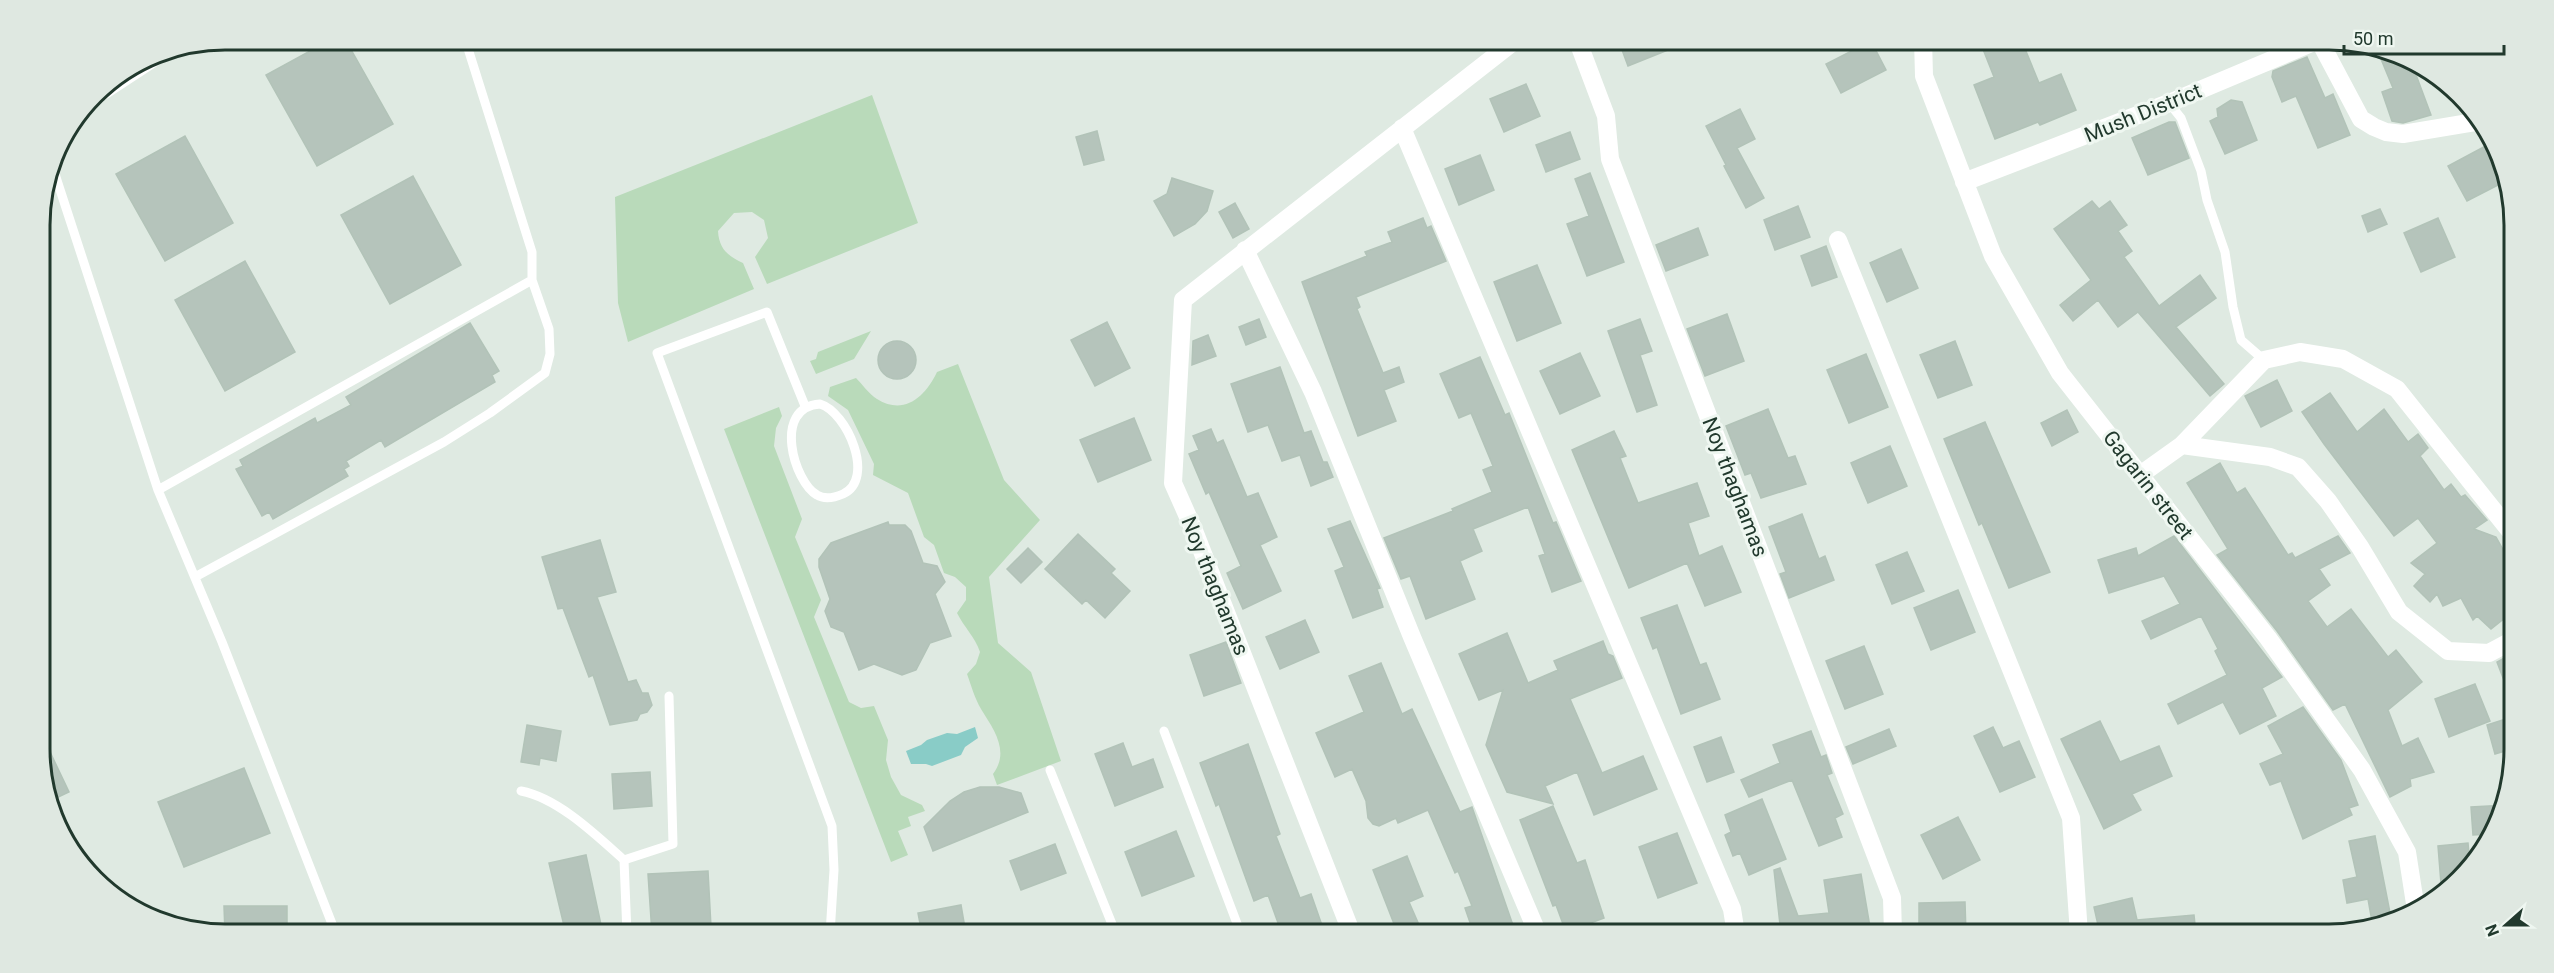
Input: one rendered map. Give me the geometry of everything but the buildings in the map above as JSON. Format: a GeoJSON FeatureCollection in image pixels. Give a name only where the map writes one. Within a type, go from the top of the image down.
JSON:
{"type":"FeatureCollection","features":[{"type":"Feature","properties":{"kind":"street","name":"Noy thaghamas"},"geometry":{"type":"LineString","coordinates":[[1348,923],[1198,539],[1173,483],[1183,300],[1503,50]]}},
{"type":"Feature","properties":{"kind":"street","name":"Noy thaghamas"},"geometry":{"type":"LineString","coordinates":[[1581,50],[1606,116],[1610,159],[1892,898],[1893,923]]}},
{"type":"Feature","properties":{"kind":"street","name":"Gagarin street"},"geometry":{"type":"LineString","coordinates":[[1923,50],[1924,76],[1993,256],[2060,373],[2268,638],[2362,770],[2407,852],[2415,901]]}},
{"type":"Feature","properties":{"kind":"street","name":"Mush District"},"geometry":{"type":"LineString","coordinates":[[1965,182],[2169,103],[2294,50]]}},
{"type":"Feature","properties":{"kind":"street","name":"Mush District"},"geometry":{"type":"LineString","coordinates":[[2326,50],[2361,119],[2374,127],[2386,132],[2403,134],[2471,123]]}},
{"type":"Feature","properties":{"kind":"street"},"geometry":{"type":"LineString","coordinates":[[1402,128],[1728,898],[1734,923]]}},
{"type":"Feature","properties":{"kind":"street"},"geometry":{"type":"LineString","coordinates":[[1838,240],[2071,818],[2078,923]]}},
{"type":"Feature","properties":{"kind":"street"},"geometry":{"type":"LineString","coordinates":[[1245,250],[1313,392],[1412,637],[1533,923]]}},
{"type":"Feature","properties":{"kind":"street"},"geometry":{"type":"LineString","coordinates":[[2140,475],[2182,445],[2264,360],[2300,352],[2343,359],[2397,389],[2504,523]]}},
{"type":"Feature","properties":{"kind":"street"},"geometry":{"type":"LineString","coordinates":[[2182,445],[2270,457],[2298,467],[2328,501],[2360,547],[2398,612],[2448,651],[2489,653],[2504,645]]}},
{"type":"Feature","properties":{"kind":"lane"},"geometry":{"type":"LineString","coordinates":[[195,577],[444,442],[490,413],[545,373],[550,354],[549,329],[532,280],[532,252],[468,50]]}},
{"type":"Feature","properties":{"kind":"lane"},"geometry":{"type":"LineString","coordinates":[[114,89],[145,69]]}},
{"type":"Feature","properties":{"kind":"lane"},"geometry":{"type":"LineString","coordinates":[[2169,103],[2181,118],[2201,171],[2207,200],[2225,252],[2233,307],[2241,340],[2264,360]]}},
{"type":"Feature","properties":{"kind":"lane"},"geometry":{"type":"LineString","coordinates":[[56,177],[158,490],[195,577],[332,924]]}},
{"type":"Feature","properties":{"kind":"lane"},"geometry":{"type":"LineString","coordinates":[[158,490],[532,280]]}},
{"type":"Feature","properties":{"kind":"lane"},"geometry":{"type":"LineString","coordinates":[[805,406],[766,312],[657,353],[832,826],[834,870],[831,924]]}},
{"type":"Feature","properties":{"kind":"lane"},"geometry":{"type":"LineString","coordinates":[[820,404],[829,407],[846,427],[859,470],[854,488],[842,495],[826,498],[816,495],[804,480],[794,453],[791,427],[794,416],[805,406],[820,404]]}},
{"type":"Feature","properties":{"kind":"lane"},"geometry":{"type":"LineString","coordinates":[[624,860],[673,844],[669,696]]}},
{"type":"Feature","properties":{"kind":"lane"},"geometry":{"type":"LineString","coordinates":[[1164,731],[1236,924]]}},
{"type":"Feature","properties":{"kind":"lane"},"geometry":{"type":"LineString","coordinates":[[1050,770],[1112,924]]}},
{"type":"Feature","properties":{"kind":"lane"},"geometry":{"type":"LineString","coordinates":[[521,791],[536,794],[587,827],[624,860],[627,924]]}},
{"type":"Feature","properties":{"kind":"green space"},"geometry":{"type":"Polygon","coordinates":[[[872,95],[918,223],[767,284],[755,257],[768,238],[764,220],[752,212],[734,213],[718,231],[720,243],[733,258],[743,263],[754,289],[628,342],[618,303],[615,197],[872,95]]]}},
{"type":"Feature","properties":{"kind":"green space"},"geometry":{"type":"Polygon","coordinates":[[[871,331],[854,359],[816,374],[810,361],[816,359],[818,352],[871,331]]]}},
{"type":"Feature","properties":{"kind":"green space"},"geometry":{"type":"Polygon","coordinates":[[[958,364],[1004,480],[1040,520],[989,577],[998,643],[1031,672],[1061,761],[997,785],[993,774],[1000,757],[998,741],[977,701],[967,674],[976,664],[980,652],[957,613],[966,600],[966,587],[955,577],[944,573],[934,545],[924,537],[908,493],[873,475],[874,464],[848,410],[828,396],[830,387],[856,378],[877,399],[887,404],[905,405],[920,396],[937,372],[958,364]]]}},
{"type":"Feature","properties":{"kind":"green space"},"geometry":{"type":"Polygon","coordinates":[[[779,407],[782,416],[776,428],[774,446],[802,519],[795,537],[821,600],[814,617],[849,702],[861,708],[874,706],[888,740],[886,760],[891,777],[901,795],[922,805],[925,811],[908,817],[911,826],[898,831],[908,855],[891,862],[724,429],[779,407]]]}},
{"type":"Feature","properties":{"kind":"water"},"geometry":{"type":"Polygon","coordinates":[[[975,727],[978,738],[965,747],[961,755],[932,766],[911,764],[906,751],[947,733],[957,734],[975,727]]]}}]}
